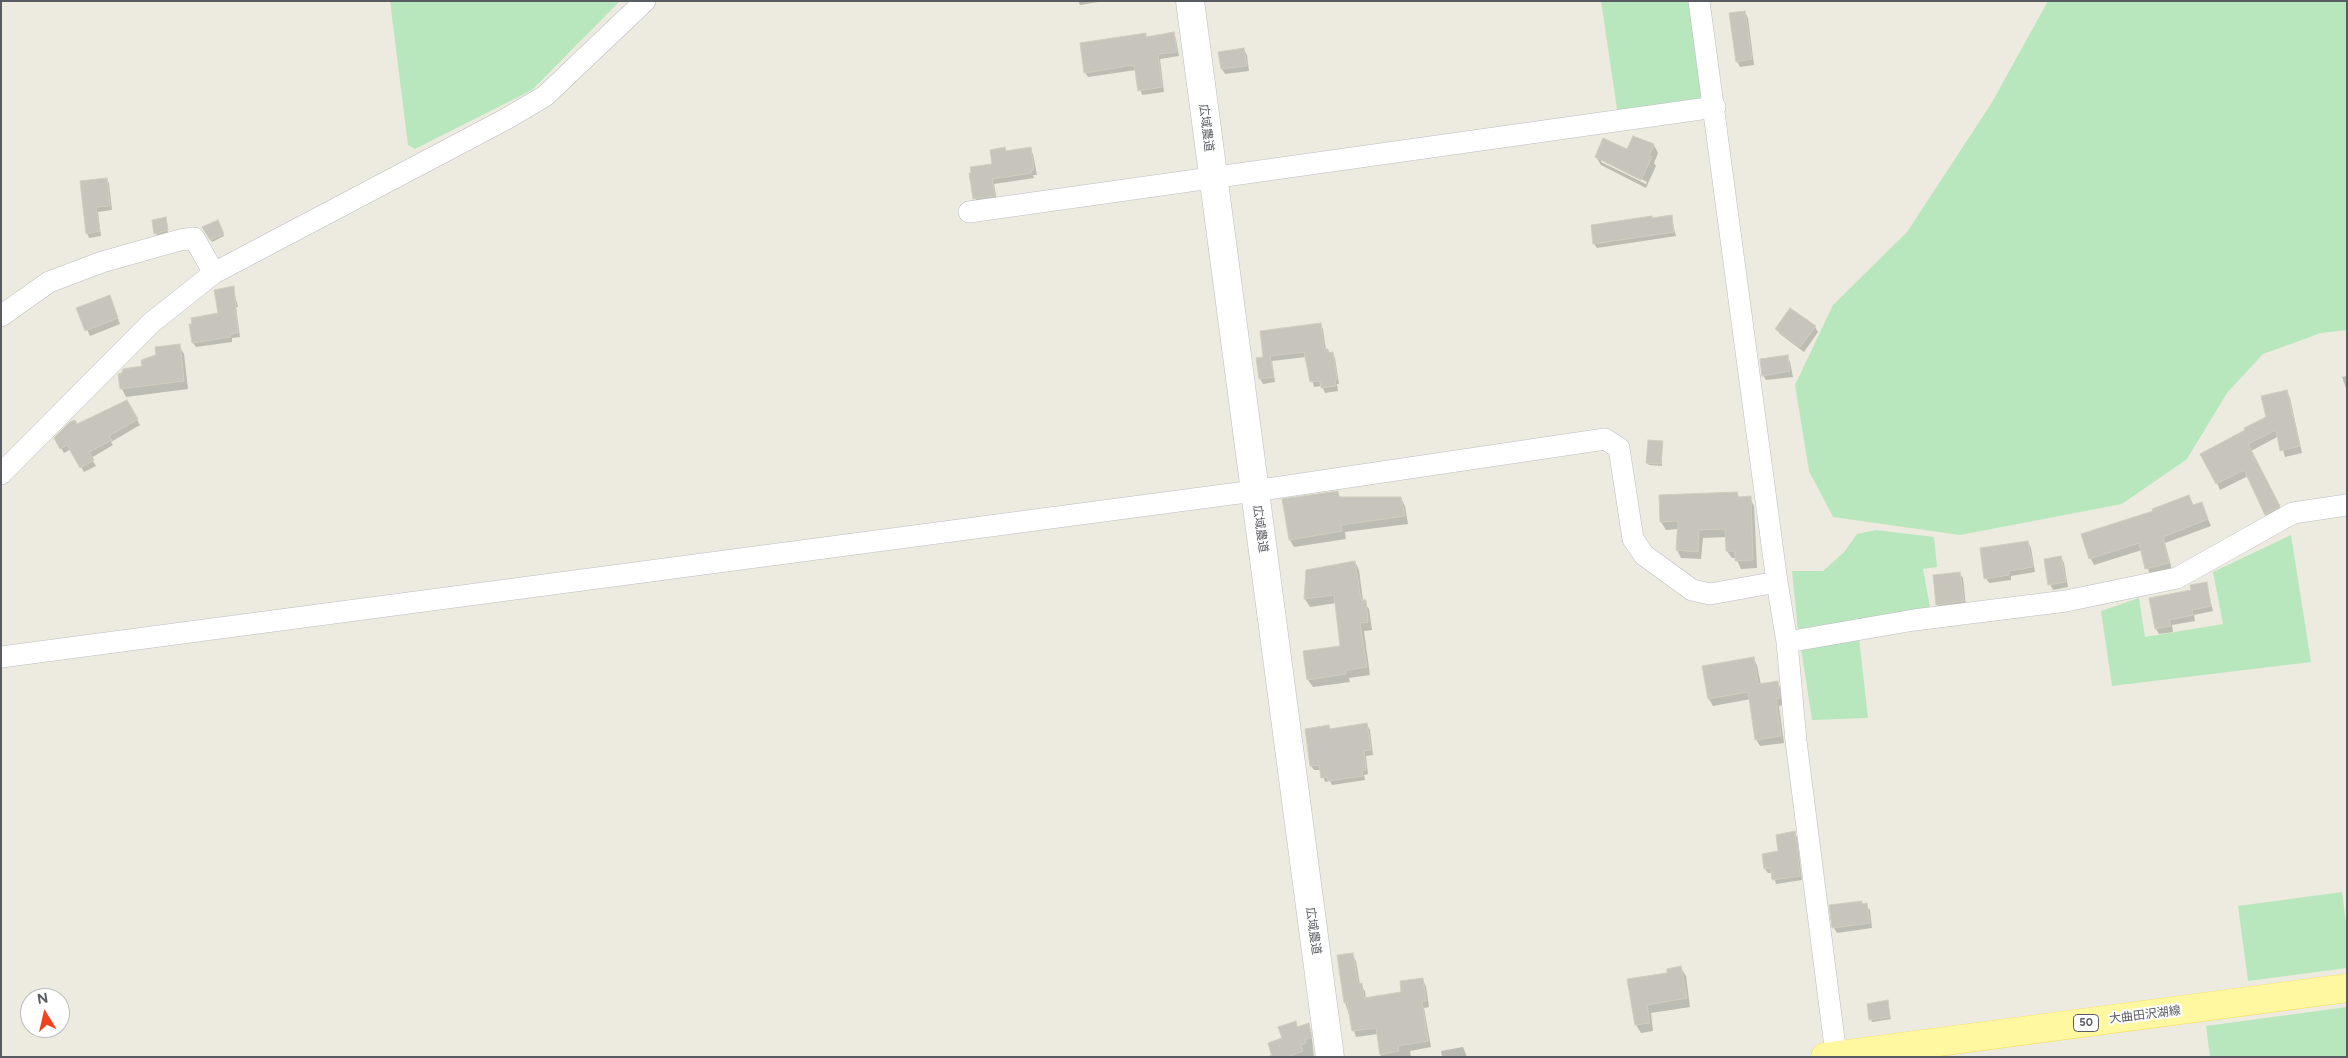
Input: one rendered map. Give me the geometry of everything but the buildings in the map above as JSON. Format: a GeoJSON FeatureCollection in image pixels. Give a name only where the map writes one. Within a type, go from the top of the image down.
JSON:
{"type":"FeatureCollection","features":[{"type":"Feature","properties":{"kind":"main road","name":"大曲田沢湖線"},"geometry":{"type":"LineString","coordinates":[[1830,1056],[2347,988]]}},
{"type":"Feature","properties":{"kind":"street"},"geometry":{"type":"LineString","coordinates":[[1,474],[151,323],[214,273],[546,96],[645,1]]}},
{"type":"Feature","properties":{"kind":"street","name":"広域農道"},"geometry":{"type":"LineString","coordinates":[[1190,1],[1330,1057]]}},
{"type":"Feature","properties":{"kind":"street"},"geometry":{"type":"LineString","coordinates":[[1699,1],[1715,108],[1777,582],[1787,642],[1830,1056]]}},
{"type":"Feature","properties":{"kind":"street"},"geometry":{"type":"LineString","coordinates":[[970,212],[1715,108]]}},
{"type":"Feature","properties":{"kind":"street"},"geometry":{"type":"LineString","coordinates":[[1,316],[49,282],[102,262],[180,240],[194,238],[214,273]]}},
{"type":"Feature","properties":{"kind":"street"},"geometry":{"type":"LineString","coordinates":[[1,657],[1254,491],[1605,440],[1619,448],[1634,539],[1644,555],[1692,590],[1710,594],[1777,582]]}},
{"type":"Feature","properties":{"kind":"street"},"geometry":{"type":"LineString","coordinates":[[1787,642],[1914,620],[2066,601],[2177,578],[2294,513],[2347,505]]}},
{"type":"Feature","properties":{"kind":"green space"},"geometry":{"type":"Polygon","coordinates":[[[390,1],[620,1],[532,90],[415,149],[408,145],[390,1]]]}},
{"type":"Feature","properties":{"kind":"green space"},"geometry":{"type":"Polygon","coordinates":[[[1601,1],[1691,1],[1706,103],[1618,116],[1601,1]]]}},
{"type":"Feature","properties":{"kind":"green space"},"geometry":{"type":"Polygon","coordinates":[[[2048,1],[2347,1],[2347,330],[2321,333],[2263,354],[2227,393],[2187,459],[2122,504],[1960,535],[1833,517],[1809,471],[1795,385],[1833,305],[1907,232],[1991,104],[2048,1]]]}},
{"type":"Feature","properties":{"kind":"green space"},"geometry":{"type":"Polygon","coordinates":[[[1876,530],[1934,537],[1937,567],[1923,569],[1930,607],[1798,630],[1792,571],[1823,571],[1844,552],[1857,534],[1876,530]]]}},
{"type":"Feature","properties":{"kind":"green space"},"geometry":{"type":"Polygon","coordinates":[[[2291,535],[2311,662],[2112,686],[2101,611],[2139,598],[2145,637],[2223,624],[2213,572],[2291,535]]]}},
{"type":"Feature","properties":{"kind":"green space"},"geometry":{"type":"Polygon","coordinates":[[[1859,638],[1868,718],[1812,720],[1801,648],[1859,638]]]}},
{"type":"Feature","properties":{"kind":"green space"},"geometry":{"type":"Polygon","coordinates":[[[2342,892],[2347,929],[2347,968],[2248,981],[2238,906],[2342,892]]]}},
{"type":"Feature","properties":{"kind":"green space"},"geometry":{"type":"Polygon","coordinates":[[[2347,1007],[2347,1057],[2210,1057],[2206,1026],[2347,1007]]]}}]}
